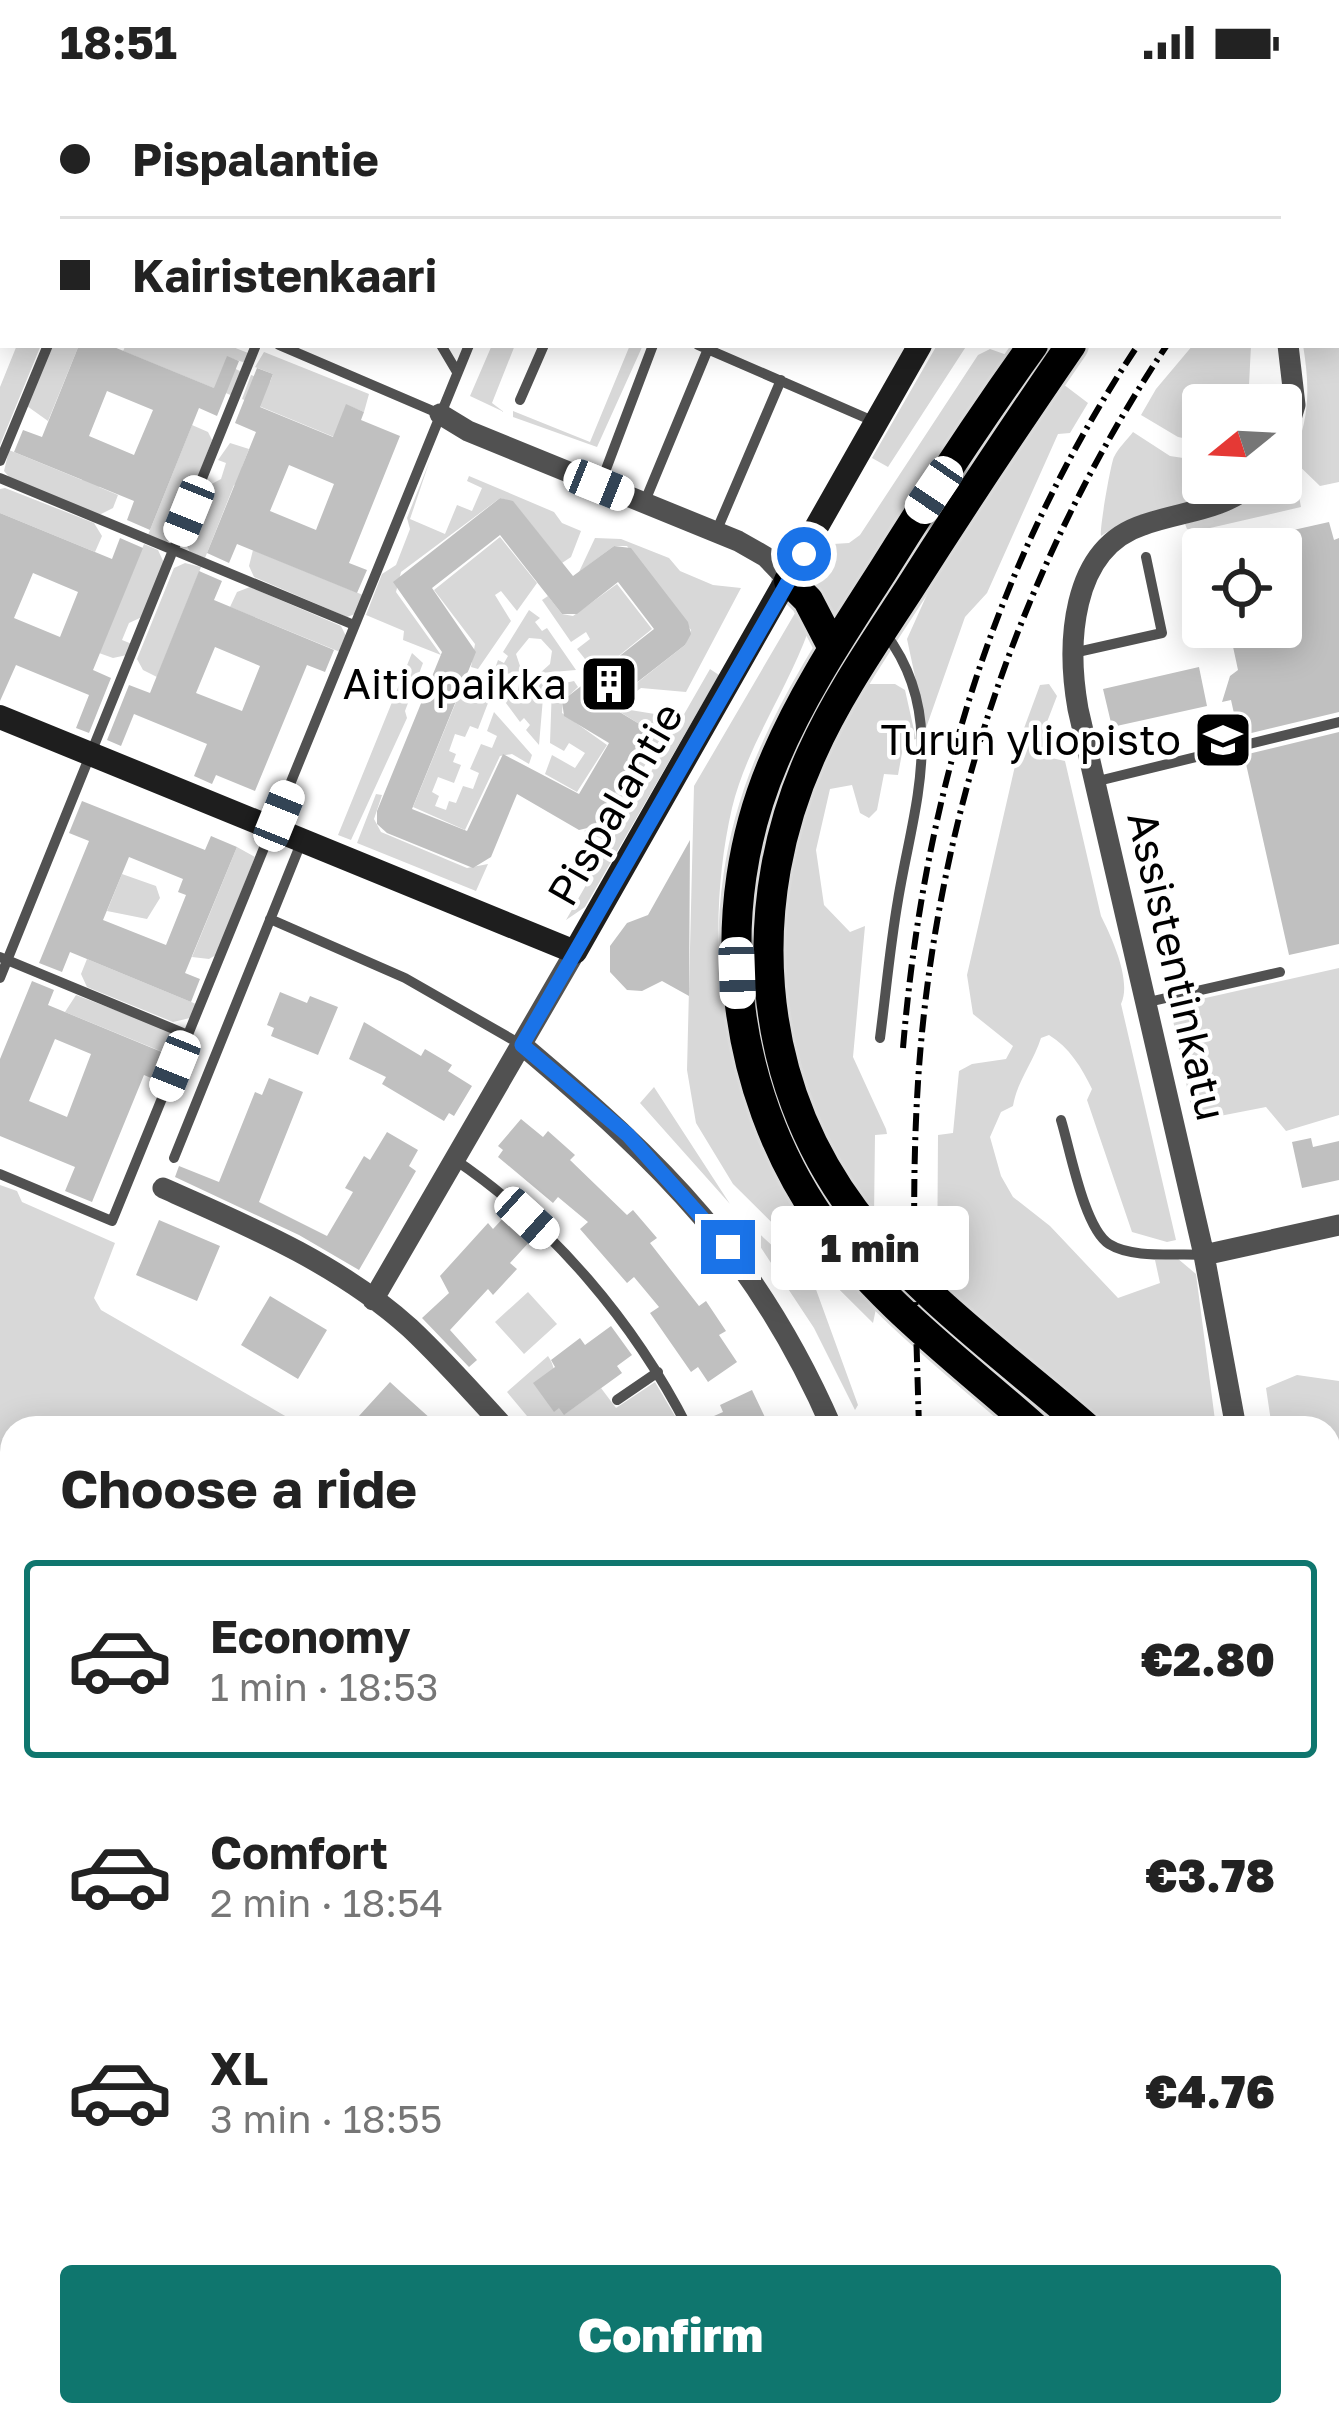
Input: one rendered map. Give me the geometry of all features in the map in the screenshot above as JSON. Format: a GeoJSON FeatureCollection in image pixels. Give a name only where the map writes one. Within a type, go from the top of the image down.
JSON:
{"type":"FeatureCollection","features":[{"type":"Feature","properties":{"kind":"main road"},"geometry":{"type":"LineString","coordinates":[[1022,1416],[879,1288],[844,1250],[790,1169],[754,1080],[739,1001],[737,926],[743,865],[772,765],[832,648],[1031,348]]}},
{"type":"Feature","properties":{"kind":"main road"},"geometry":{"type":"LineString","coordinates":[[1069,348],[883,631],[812,752],[774,869],[767,949],[782,1067],[830,1176],[873,1235],[934,1295],[1074,1416]]}},
{"type":"Feature","properties":{"kind":"main road"},"geometry":{"type":"LineString","coordinates":[[789,581],[808,600],[832,648]]}},
{"type":"Feature","properties":{"kind":"street","name":"Pispalantie"},"geometry":{"type":"LineString","coordinates":[[373,1300],[789,581],[918,348]]}},
{"type":"Feature","properties":{"kind":"street"},"geometry":{"type":"LineString","coordinates":[[1288,348],[1293,384]]}},
{"type":"Feature","properties":{"kind":"street"},"geometry":{"type":"LineString","coordinates":[[440,414],[468,431],[716,532],[766,557],[789,581]]}},
{"type":"Feature","properties":{"kind":"street","name":"Assistentinkatu"},"geometry":{"type":"LineString","coordinates":[[1220,504],[1140,525],[1115,539],[1095,564],[1081,599],[1070,654],[1094,782],[1204,1255],[1234,1416]]}},
{"type":"Feature","properties":{"kind":"street"},"geometry":{"type":"LineString","coordinates":[[0,717],[575,952]]}},
{"type":"Feature","properties":{"kind":"street"},"geometry":{"type":"LineString","coordinates":[[522,1045],[628,1135],[711,1224],[786,1333],[826,1416]]}},
{"type":"Feature","properties":{"kind":"street"},"geometry":{"type":"LineString","coordinates":[[169,1171],[373,1300],[411,1329],[494,1416]]}},
{"type":"Feature","properties":{"kind":"street"},"geometry":{"type":"LineString","coordinates":[[1204,1255],[1339,1226]]}},
{"type":"Feature","properties":{"kind":"lane"},"geometry":{"type":"LineString","coordinates":[[0,460],[47,348]]}},
{"type":"Feature","properties":{"kind":"lane"},"geometry":{"type":"LineString","coordinates":[[0,978],[255,348]]}},
{"type":"Feature","properties":{"kind":"lane"},"geometry":{"type":"LineString","coordinates":[[286,348],[440,414]]}},
{"type":"Feature","properties":{"kind":"lane"},"geometry":{"type":"LineString","coordinates":[[443,348],[457,372]]}},
{"type":"Feature","properties":{"kind":"lane"},"geometry":{"type":"LineString","coordinates":[[0,1174],[112,1220],[468,348]]}},
{"type":"Feature","properties":{"kind":"lane"},"geometry":{"type":"LineString","coordinates":[[520,400],[543,348]]}},
{"type":"Feature","properties":{"kind":"lane"},"geometry":{"type":"LineString","coordinates":[[599,485],[652,348]]}},
{"type":"Feature","properties":{"kind":"lane"},"geometry":{"type":"LineString","coordinates":[[644,503],[703,348]]}},
{"type":"Feature","properties":{"kind":"lane"},"geometry":{"type":"LineString","coordinates":[[705,348],[876,423]]}},
{"type":"Feature","properties":{"kind":"lane"},"geometry":{"type":"LineString","coordinates":[[716,532],[781,380]]}},
{"type":"Feature","properties":{"kind":"lane"},"geometry":{"type":"LineString","coordinates":[[0,478],[354,626]]}},
{"type":"Feature","properties":{"kind":"lane"},"geometry":{"type":"LineString","coordinates":[[1070,654],[1162,633],[1146,557]]}},
{"type":"Feature","properties":{"kind":"lane"},"geometry":{"type":"LineString","coordinates":[[880,1038],[898,900],[924,767],[912,689],[901,654],[883,631]]}},
{"type":"Feature","properties":{"kind":"lane"},"geometry":{"type":"LineString","coordinates":[[1094,782],[1339,722]]}},
{"type":"Feature","properties":{"kind":"lane"},"geometry":{"type":"LineString","coordinates":[[169,1171],[302,840]]}},
{"type":"Feature","properties":{"kind":"lane"},"geometry":{"type":"LineString","coordinates":[[270,919],[418,985],[522,1045]]}},
{"type":"Feature","properties":{"kind":"lane"},"geometry":{"type":"LineString","coordinates":[[4,959],[188,1035]]}},
{"type":"Feature","properties":{"kind":"lane"},"geometry":{"type":"LineString","coordinates":[[1144,1004],[1280,972]]}},
{"type":"Feature","properties":{"kind":"lane"},"geometry":{"type":"LineString","coordinates":[[1061,1120],[1093,1225],[1107,1243],[1129,1251],[1204,1255]]}},
{"type":"Feature","properties":{"kind":"lane"},"geometry":{"type":"LineString","coordinates":[[454,1159],[550,1239],[608,1303],[658,1372],[682,1416]]}},
{"type":"Feature","properties":{"kind":"lane"},"geometry":{"type":"LineString","coordinates":[[617,1400],[658,1372]]}},
{"type":"Feature","properties":{"kind":"shaded area"},"geometry":{"type":"Polygon","coordinates":[[[16,348],[40,348],[0,445],[0,387],[16,348]]]}},
{"type":"Feature","properties":{"kind":"shaded area"},"geometry":{"type":"Polygon","coordinates":[[[51,348],[78,348],[48,421],[27,406],[51,348]]]}},
{"type":"Feature","properties":{"kind":"shaded area"},"geometry":{"type":"Polygon","coordinates":[[[236,348],[248,353],[246,363],[227,357],[225,364],[242,372],[233,396],[123,351],[236,348]]]}},
{"type":"Feature","properties":{"kind":"shaded area"},"geometry":{"type":"Polygon","coordinates":[[[491,348],[514,348],[492,403],[504,412],[470,396],[491,348]]]}},
{"type":"Feature","properties":{"kind":"shaded area"},"geometry":{"type":"Polygon","coordinates":[[[629,348],[642,348],[597,447],[513,417],[513,411],[590,442],[629,348]]]}},
{"type":"Feature","properties":{"kind":"shaded area"},"geometry":{"type":"Polygon","coordinates":[[[935,348],[965,348],[888,467],[872,458],[935,348]]]}},
{"type":"Feature","properties":{"kind":"shaded area"},"geometry":{"type":"Polygon","coordinates":[[[1190,348],[1251,348],[1249,384],[1182,384],[1182,438],[1141,415],[1190,348]]]}},
{"type":"Feature","properties":{"kind":"shaded area"},"geometry":{"type":"Polygon","coordinates":[[[1303,348],[1339,348],[1339,482],[1320,486],[1302,469],[1307,403],[1303,348]]]}},
{"type":"Feature","properties":{"kind":"shaded area"},"geometry":{"type":"Polygon","coordinates":[[[990,349],[1007,355],[835,623],[809,587],[833,544],[849,543],[860,535],[978,355],[990,349]]]}},
{"type":"Feature","properties":{"kind":"shaded area"},"geometry":{"type":"Polygon","coordinates":[[[264,352],[369,394],[364,412],[347,405],[343,412],[351,444],[242,399],[251,375],[270,382],[273,374],[255,367],[264,352]]]}},
{"type":"Feature","properties":{"kind":"shaded area"},"geometry":{"type":"Polygon","coordinates":[[[1063,384],[1088,403],[1070,433],[1058,434],[987,593],[965,617],[926,728],[907,639],[943,559],[1063,384]]]}},
{"type":"Feature","properties":{"kind":"shaded area"},"geometry":{"type":"Polygon","coordinates":[[[192,425],[208,432],[212,440],[175,538],[166,542],[148,535],[192,425]]]}},
{"type":"Feature","properties":{"kind":"shaded area"},"geometry":{"type":"Polygon","coordinates":[[[1133,432],[1170,456],[1182,458],[1182,504],[1188,504],[1134,520],[1101,536],[1118,450],[1133,432]]]}},
{"type":"Feature","properties":{"kind":"shaded area"},"geometry":{"type":"Polygon","coordinates":[[[230,443],[249,449],[242,467],[259,475],[234,485],[205,558],[190,552],[185,542],[206,487],[221,479],[226,463],[218,460],[230,443]]]}},
{"type":"Feature","properties":{"kind":"shaded area"},"geometry":{"type":"Polygon","coordinates":[[[9,450],[82,480],[89,463],[106,470],[99,487],[118,495],[113,508],[99,515],[10,478],[4,471],[9,450]]]}},
{"type":"Feature","properties":{"kind":"shaded area"},"geometry":{"type":"Polygon","coordinates":[[[430,460],[410,519],[445,534],[457,505],[472,511],[482,488],[467,481],[469,476],[554,512],[562,523],[581,531],[571,557],[562,563],[513,502],[500,498],[401,572],[396,592],[441,655],[403,640],[404,631],[366,615],[382,574],[396,565],[410,529],[407,518],[430,460]]]}},
{"type":"Feature","properties":{"kind":"shaded area"},"geometry":{"type":"Polygon","coordinates":[[[0,489],[94,523],[102,536],[95,552],[0,513],[0,489]]]}},
{"type":"Feature","properties":{"kind":"shaded area"},"geometry":{"type":"Polygon","coordinates":[[[1237,504],[1301,507],[1210,528],[1187,528],[1185,524],[1237,504]]]}},
{"type":"Feature","properties":{"kind":"shaded area"},"geometry":{"type":"Polygon","coordinates":[[[500,537],[537,583],[517,611],[501,591],[495,595],[511,621],[478,669],[471,667],[475,644],[434,590],[500,537]]]}},
{"type":"Feature","properties":{"kind":"shaded area"},"geometry":{"type":"Polygon","coordinates":[[[595,538],[621,539],[669,558],[680,571],[713,585],[741,588],[686,692],[641,688],[628,698],[619,697],[685,645],[691,630],[627,546],[614,546],[579,572],[595,538]]]}},
{"type":"Feature","properties":{"kind":"shaded area"},"geometry":{"type":"Polygon","coordinates":[[[144,544],[158,550],[164,563],[142,617],[129,623],[122,640],[132,644],[127,655],[113,658],[99,653],[144,544]]]}},
{"type":"Feature","properties":{"kind":"shaded area"},"geometry":{"type":"Polygon","coordinates":[[[253,550],[363,595],[355,614],[347,617],[254,577],[249,566],[253,550]]]}},
{"type":"Feature","properties":{"kind":"shaded area"},"geometry":{"type":"Polygon","coordinates":[[[185,563],[201,567],[157,677],[143,670],[137,659],[174,568],[185,563]]]}},
{"type":"Feature","properties":{"kind":"shaded area"},"geometry":{"type":"Polygon","coordinates":[[[617,584],[652,629],[600,671],[577,649],[590,639],[586,632],[571,642],[542,600],[548,596],[562,614],[573,616],[617,584]]]}},
{"type":"Feature","properties":{"kind":"shaded area"},"geometry":{"type":"Polygon","coordinates":[[[250,587],[341,626],[346,636],[340,652],[230,607],[237,592],[250,587]]]}},
{"type":"Feature","properties":{"kind":"shaded area"},"geometry":{"type":"Polygon","coordinates":[[[798,608],[808,632],[747,763],[732,808],[723,861],[720,972],[739,1082],[757,1134],[810,1229],[877,1304],[873,1323],[733,1184],[696,1123],[687,1070],[694,786],[798,608]]]}},
{"type":"Feature","properties":{"kind":"shaded area"},"geometry":{"type":"Polygon","coordinates":[[[529,610],[540,618],[535,622],[542,631],[547,628],[576,670],[540,673],[550,664],[552,651],[541,639],[529,638],[516,654],[521,669],[530,673],[493,674],[498,660],[504,663],[508,656],[503,652],[529,610]]]}},
{"type":"Feature","properties":{"kind":"shaded area"},"geometry":{"type":"Polygon","coordinates":[[[412,653],[423,663],[405,711],[407,718],[351,840],[338,835],[412,653]]]}},
{"type":"Feature","properties":{"kind":"shaded area"},"geometry":{"type":"Polygon","coordinates":[[[710,669],[719,675],[585,907],[566,920],[710,669]]]}},
{"type":"Feature","properties":{"kind":"shaded area"},"geometry":{"type":"Polygon","coordinates":[[[465,680],[488,703],[478,729],[470,726],[465,737],[455,734],[449,751],[456,754],[453,762],[461,765],[454,783],[438,777],[432,792],[439,796],[435,806],[446,810],[449,801],[456,803],[463,786],[473,789],[479,773],[470,769],[481,744],[492,748],[497,736],[487,731],[494,712],[532,755],[529,764],[512,754],[500,756],[465,830],[413,807],[465,680]]]}},
{"type":"Feature","properties":{"kind":"shaded area"},"geometry":{"type":"Polygon","coordinates":[[[574,681],[578,687],[563,701],[562,713],[607,745],[577,792],[545,774],[552,755],[575,768],[585,753],[569,743],[564,751],[550,743],[552,686],[574,681]]]}},
{"type":"Feature","properties":{"kind":"shaded area"},"geometry":{"type":"Polygon","coordinates":[[[541,683],[539,745],[526,730],[530,725],[524,718],[520,722],[494,687],[510,685],[511,691],[518,690],[519,684],[541,683]]]}},
{"type":"Feature","properties":{"kind":"shaded area"},"geometry":{"type":"Polygon","coordinates":[[[864,684],[895,684],[905,690],[916,739],[904,742],[898,775],[884,774],[877,810],[869,818],[860,813],[852,785],[830,789],[816,850],[824,905],[850,932],[865,926],[853,1057],[887,1134],[875,1135],[874,1217],[821,1121],[802,1069],[784,962],[784,907],[807,799],[864,684]]]}},
{"type":"Feature","properties":{"kind":"shaded area"},"geometry":{"type":"Polygon","coordinates":[[[1049,684],[1057,696],[1042,735],[1047,757],[1065,761],[1101,916],[1119,960],[1124,984],[1121,1004],[1176,1240],[1132,1232],[1087,1100],[1092,1089],[1074,1059],[1049,1035],[1041,1038],[1013,1106],[1001,1112],[990,1137],[1001,1176],[1013,1197],[1050,1226],[1118,1298],[1160,1283],[1155,1260],[1177,1258],[1196,1274],[1214,1416],[1097,1416],[1065,1394],[937,1282],[938,1135],[953,1133],[959,1071],[1006,1059],[1013,1046],[973,1014],[967,975],[1023,731],[1040,685],[1049,684]]]}},
{"type":"Feature","properties":{"kind":"shaded area"},"geometry":{"type":"Polygon","coordinates":[[[612,707],[673,717],[602,839],[584,831],[596,826],[646,740],[641,725],[612,707]]]}},
{"type":"Feature","properties":{"kind":"shaded area"},"geometry":{"type":"Polygon","coordinates":[[[376,794],[382,795],[374,819],[381,832],[467,868],[488,864],[476,891],[357,843],[376,794]]]}},
{"type":"Feature","properties":{"kind":"shaded area"},"geometry":{"type":"Polygon","coordinates":[[[237,847],[255,857],[216,955],[192,957],[237,847]]]}},
{"type":"Feature","properties":{"kind":"shaded area"},"geometry":{"type":"Polygon","coordinates":[[[122,874],[156,886],[160,898],[147,919],[107,911],[122,874]]]}},
{"type":"Feature","properties":{"kind":"shaded area"},"geometry":{"type":"Polygon","coordinates":[[[87,959],[196,1004],[190,1018],[173,1022],[87,987],[81,974],[87,959]]]}},
{"type":"Feature","properties":{"kind":"shaded area"},"geometry":{"type":"Polygon","coordinates":[[[1339,968],[1339,1115],[1286,1131],[1266,1107],[1194,1121],[1170,1006],[1339,968]]]}},
{"type":"Feature","properties":{"kind":"shaded area"},"geometry":{"type":"Polygon","coordinates":[[[76,995],[173,1032],[178,1045],[175,1057],[65,1012],[76,995]]]}},
{"type":"Feature","properties":{"kind":"shaded area"},"geometry":{"type":"Polygon","coordinates":[[[654,1087],[730,1204],[640,1103],[654,1087]]]}},
{"type":"Feature","properties":{"kind":"shaded area"},"geometry":{"type":"Polygon","coordinates":[[[0,1185],[17,1191],[22,1202],[115,1243],[94,1298],[101,1310],[285,1416],[0,1416],[0,1185]]]}},
{"type":"Feature","properties":{"kind":"shaded area"},"geometry":{"type":"Polygon","coordinates":[[[740,1216],[814,1284],[858,1405],[855,1410],[814,1328],[740,1216]]]}},
{"type":"Feature","properties":{"kind":"shaded area"},"geometry":{"type":"Polygon","coordinates":[[[528,1292],[557,1324],[524,1354],[495,1322],[528,1292]]]}},
{"type":"Feature","properties":{"kind":"shaded area"},"geometry":{"type":"Polygon","coordinates":[[[548,1356],[565,1414],[601,1388],[616,1408],[655,1382],[675,1416],[527,1416],[507,1392],[548,1356]]]}},
{"type":"Feature","properties":{"kind":"shaded area"},"geometry":{"type":"Polygon","coordinates":[[[1297,1375],[1339,1381],[1339,1416],[1270,1416],[1266,1388],[1297,1375]]]}},
{"type":"Feature","properties":{"kind":"building"},"geometry":{"type":"Polygon","coordinates":[[[78,348],[116,348],[214,388],[227,356],[239,361],[217,416],[199,408],[150,530],[127,520],[134,501],[14,452],[23,430],[42,437],[78,348]],[[107,391],[89,436],[134,455],[153,410],[107,391]]]}},
{"type":"Feature","properties":{"kind":"building"},"geometry":{"type":"Polygon","coordinates":[[[257,368],[273,374],[260,407],[333,437],[346,404],[364,412],[361,420],[400,436],[349,563],[367,570],[357,593],[237,544],[229,563],[207,553],[256,432],[235,423],[257,368]],[[289,465],[270,511],[316,530],[334,484],[289,465]]]}},
{"type":"Feature","properties":{"kind":"building","name":"Aitiopaikka"},"geometry":{"type":"Polygon","coordinates":[[[500,498],[513,501],[573,576],[614,546],[631,548],[688,622],[691,634],[685,645],[608,705],[641,725],[646,740],[596,826],[579,830],[517,794],[491,857],[473,868],[387,833],[377,824],[377,811],[442,652],[393,582],[500,498]],[[500,535],[432,588],[476,652],[412,809],[467,831],[503,754],[579,794],[609,743],[564,716],[562,701],[654,629],[618,582],[577,614],[562,614],[500,535]]]}},
{"type":"Feature","properties":{"kind":"building"},"geometry":{"type":"Polygon","coordinates":[[[0,513],[112,559],[120,538],[143,548],[93,670],[111,678],[89,733],[76,728],[89,695],[16,665],[0,701],[0,513]],[[33,573],[14,618],[60,637],[78,592],[33,573]]]}},
{"type":"Feature","properties":{"kind":"building"},"geometry":{"type":"Polygon","coordinates":[[[1329,522],[1334,540],[1339,538],[1339,712],[1239,736],[1231,700],[1222,702],[1230,676],[1238,670],[1233,648],[1302,648],[1302,528],[1329,522]]]}},
{"type":"Feature","properties":{"kind":"building"},"geometry":{"type":"Polygon","coordinates":[[[199,571],[222,581],[214,600],[334,650],[325,672],[307,665],[255,791],[216,775],[212,784],[194,776],[207,744],[134,714],[121,746],[107,740],[129,685],[150,693],[199,571]],[[215,647],[196,693],[242,711],[260,666],[215,647]]]}},
{"type":"Feature","properties":{"kind":"building"},"geometry":{"type":"Polygon","coordinates":[[[1199,667],[1207,706],[1112,727],[1103,689],[1199,667]]]}},
{"type":"Feature","properties":{"kind":"building"},"geometry":{"type":"Polygon","coordinates":[[[1339,732],[1339,944],[1289,955],[1244,755],[1339,732]]]}},
{"type":"Feature","properties":{"kind":"building"},"geometry":{"type":"Polygon","coordinates":[[[82,801],[205,850],[211,836],[237,847],[185,973],[200,979],[191,1002],[70,952],[62,972],[39,963],[89,841],[69,833],[82,801]],[[129,857],[103,920],[166,945],[186,895],[178,892],[183,879],[129,857]]]}},
{"type":"Feature","properties":{"kind":"building"},"geometry":{"type":"Polygon","coordinates":[[[690,840],[689,996],[662,981],[642,991],[627,990],[610,972],[610,946],[627,923],[648,915],[690,840]]]}},
{"type":"Feature","properties":{"kind":"building"},"geometry":{"type":"Polygon","coordinates":[[[32,981],[54,990],[48,1005],[169,1055],[158,1081],[144,1075],[92,1202],[65,1191],[75,1167],[0,1136],[0,1059],[32,981]],[[55,1039],[29,1101],[67,1117],[91,1054],[55,1039]]]}},
{"type":"Feature","properties":{"kind":"building"},"geometry":{"type":"Polygon","coordinates":[[[280,992],[307,1003],[310,996],[338,1007],[318,1055],[271,1036],[274,1028],[267,1025],[280,992]]]}},
{"type":"Feature","properties":{"kind":"building"},"geometry":{"type":"Polygon","coordinates":[[[364,1022],[421,1056],[425,1049],[452,1065],[448,1071],[472,1086],[454,1116],[449,1113],[444,1121],[382,1084],[386,1077],[349,1059],[364,1022]]]}},
{"type":"Feature","properties":{"kind":"building"},"geometry":{"type":"Polygon","coordinates":[[[269,1078],[303,1092],[259,1202],[327,1236],[353,1192],[345,1188],[364,1156],[370,1160],[387,1132],[418,1150],[409,1166],[416,1171],[359,1270],[299,1235],[175,1177],[179,1166],[219,1182],[255,1092],[262,1095],[269,1078]]]}},
{"type":"Feature","properties":{"kind":"building"},"geometry":{"type":"Polygon","coordinates":[[[521,1119],[543,1137],[548,1131],[575,1155],[570,1160],[627,1215],[633,1210],[657,1238],[650,1243],[699,1306],[706,1301],[726,1331],[719,1335],[737,1362],[708,1382],[698,1367],[691,1372],[650,1313],[659,1307],[634,1277],[627,1283],[580,1229],[588,1222],[558,1197],[553,1203],[498,1157],[503,1150],[498,1146],[521,1119]]]}},
{"type":"Feature","properties":{"kind":"building"},"geometry":{"type":"Polygon","coordinates":[[[1311,1138],[1313,1147],[1339,1141],[1339,1180],[1302,1188],[1292,1142],[1311,1138]]]}},
{"type":"Feature","properties":{"kind":"building"},"geometry":{"type":"Polygon","coordinates":[[[506,1215],[532,1239],[510,1263],[517,1269],[493,1295],[488,1289],[450,1330],[477,1360],[469,1367],[422,1318],[449,1293],[440,1276],[488,1223],[493,1229],[506,1215]]]}},
{"type":"Feature","properties":{"kind":"building"},"geometry":{"type":"Polygon","coordinates":[[[159,1220],[220,1246],[197,1301],[136,1275],[159,1220]]]}},
{"type":"Feature","properties":{"kind":"building"},"geometry":{"type":"Polygon","coordinates":[[[270,1296],[327,1330],[298,1379],[241,1345],[270,1296]]]}},
{"type":"Feature","properties":{"kind":"building"},"geometry":{"type":"Polygon","coordinates":[[[611,1326],[632,1355],[617,1366],[622,1373],[564,1415],[559,1408],[554,1412],[533,1383],[555,1367],[551,1360],[580,1338],[585,1345],[611,1326]]]}},
{"type":"Feature","properties":{"kind":"building"},"geometry":{"type":"Polygon","coordinates":[[[390,1382],[428,1416],[359,1416],[390,1382]]]}},
{"type":"Feature","properties":{"kind":"building"},"geometry":{"type":"Polygon","coordinates":[[[752,1390],[764,1416],[714,1416],[723,1412],[720,1405],[752,1390]]]}},
{"type":"Feature","properties":{"kind":"railway"},"geometry":{"type":"LineString","coordinates":[[903,1048],[929,861],[975,681],[1044,509],[1136,348]]}},
{"type":"Feature","properties":{"kind":"railway"},"geometry":{"type":"LineString","coordinates":[[919,1416],[914,1223],[917,1099],[941,900],[963,802],[1026,611],[1114,430],[1165,348]]}},
{"type":"Feature","properties":{"kind":"place","name":"Aitiopaikka"},"geometry":{"type":"Point","coordinates":[609,684]}},
{"type":"Feature","properties":{"kind":"place","name":"Turun yliopisto"},"geometry":{"type":"Point","coordinates":[1223,740]}},
{"type":"Feature","properties":{"kind":"route"},"geometry":{"type":"LineString","coordinates":[[728,1247],[653,1159],[522,1045],[804,554]]}}]}
